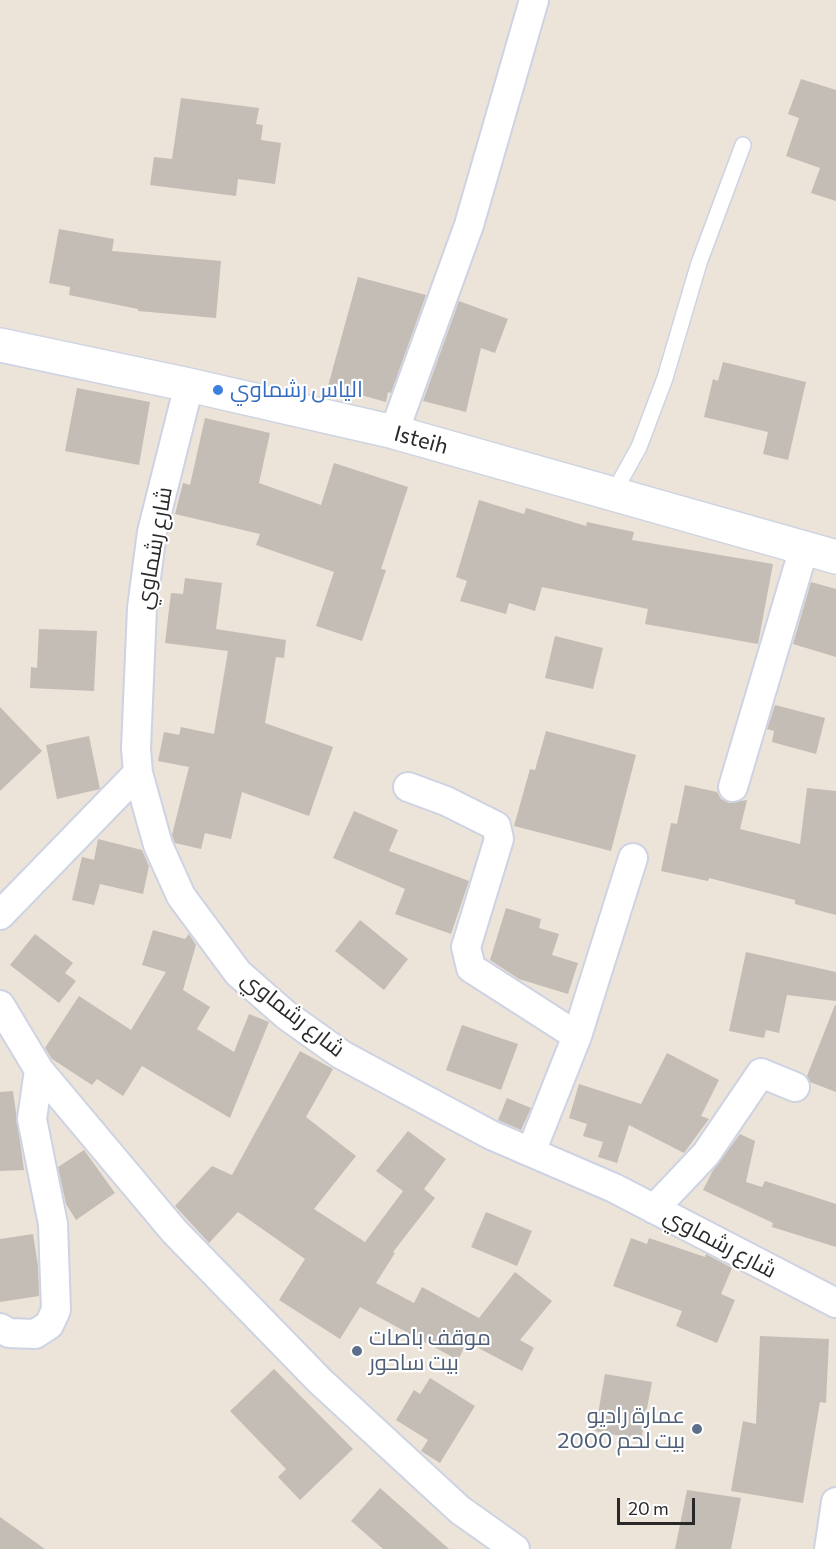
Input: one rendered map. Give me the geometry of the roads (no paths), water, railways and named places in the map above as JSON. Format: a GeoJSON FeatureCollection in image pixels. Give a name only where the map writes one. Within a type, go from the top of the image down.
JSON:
{"type":"FeatureCollection","features":[{"type":"Feature","properties":{"kind":"street"},"geometry":{"type":"LineString","coordinates":[[394,432],[469,225],[534,0]]}},
{"type":"Feature","properties":{"kind":"street","name":"Isteih"},"geometry":{"type":"LineString","coordinates":[[0,345],[394,432],[836,557]]}},
{"type":"Feature","properties":{"kind":"street","name":"شارع رشماوي"},"geometry":{"type":"LineString","coordinates":[[189,385],[152,532],[142,608],[136,748],[138,773],[158,845],[181,896],[238,973],[286,1015],[342,1055],[491,1135],[614,1188],[836,1303]]}},
{"type":"Feature","properties":{"kind":"street"},"geometry":{"type":"LineString","coordinates":[[733,787],[804,548]]}},
{"type":"Feature","properties":{"kind":"street"},"geometry":{"type":"LineString","coordinates":[[0,915],[138,773]]}},
{"type":"Feature","properties":{"kind":"street"},"geometry":{"type":"LineString","coordinates":[[408,787],[446,801],[496,826],[499,839],[466,947],[471,968],[577,1036]]}},
{"type":"Feature","properties":{"kind":"street"},"geometry":{"type":"LineString","coordinates":[[531,1152],[577,1036],[633,858]]}},
{"type":"Feature","properties":{"kind":"street"},"geometry":{"type":"LineString","coordinates":[[0,1005],[39,1070],[174,1231],[320,1381],[460,1510],[514,1549]]}},
{"type":"Feature","properties":{"kind":"street"},"geometry":{"type":"LineString","coordinates":[[0,1328],[9,1333],[35,1334],[49,1325],[56,1310],[53,1224],[32,1119],[39,1070]]}},
{"type":"Feature","properties":{"kind":"street"},"geometry":{"type":"LineString","coordinates":[[654,1209],[706,1154],[762,1073],[795,1087]]}},
{"type":"Feature","properties":{"kind":"street"},"geometry":{"type":"LineString","coordinates":[[829,1549],[836,1502]]}},
{"type":"Feature","properties":{"kind":"lane"},"geometry":{"type":"LineString","coordinates":[[613,494],[643,437],[665,378],[699,263],[742,146]]}},
{"type":"Feature","properties":{"kind":"place","name":"الياس رشماوي"},"geometry":{"type":"Point","coordinates":[218,390]}},
{"type":"Feature","properties":{"kind":"place","name":"موقف باصات بيت ساحور"},"geometry":{"type":"Point","coordinates":[357,1351]}},
{"type":"Feature","properties":{"kind":"place","name":"عمارة راديو بيت لحم 2000"},"geometry":{"type":"Point","coordinates":[697,1429]}}]}
